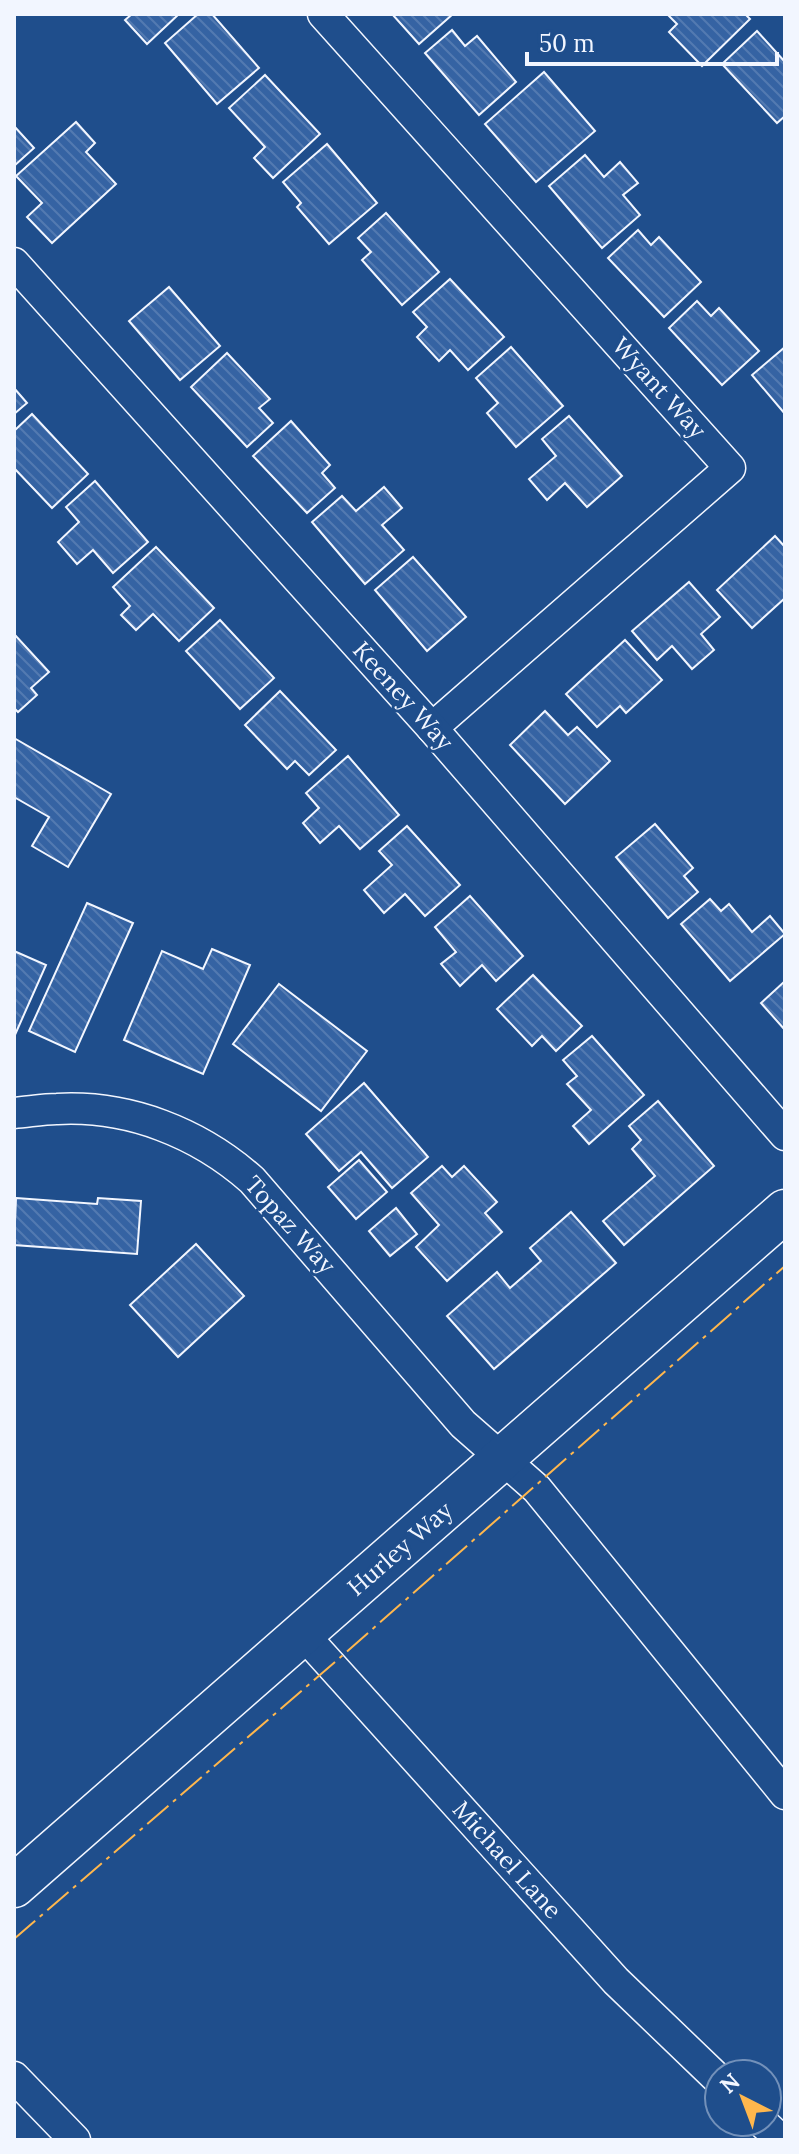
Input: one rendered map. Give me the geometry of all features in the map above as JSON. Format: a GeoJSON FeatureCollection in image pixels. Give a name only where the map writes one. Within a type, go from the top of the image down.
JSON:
{"type":"FeatureCollection","features":[{"type":"Feature","properties":{"kind":"street","name":"Wyant Way"},"geometry":{"type":"LineString","coordinates":[[323,14],[730,468],[432,728]]}},
{"type":"Feature","properties":{"kind":"street","name":"Keeney Way"},"geometry":{"type":"LineString","coordinates":[[14,263],[432,728],[785,1135]]}},
{"type":"Feature","properties":{"kind":"street","name":"Topaz Way"},"geometry":{"type":"LineString","coordinates":[[14,1113],[59,1108],[106,1111],[151,1121],[195,1139],[234,1164],[252,1180],[463,1424],[503,1458]]}},
{"type":"Feature","properties":{"kind":"street","name":"Hurley Way"},"geometry":{"type":"LineString","coordinates":[[14,1886],[785,1211]]}},
{"type":"Feature","properties":{"kind":"street"},"geometry":{"type":"LineString","coordinates":[[503,1458],[537,1489],[785,1794]]}},
{"type":"Feature","properties":{"kind":"street","name":"Michael Lane"},"geometry":{"type":"LineString","coordinates":[[303,1634],[616,1981],[703,2065]]}},
{"type":"Feature","properties":{"kind":"street"},"geometry":{"type":"LineString","coordinates":[[14,2077],[75,2140]]}},
{"type":"Feature","properties":{"kind":"building"},"geometry":{"type":"Polygon","coordinates":[[[132,14],[179,14],[147,44],[125,20],[132,14]]]}},
{"type":"Feature","properties":{"kind":"building"},"geometry":{"type":"Polygon","coordinates":[[[198,14],[212,14],[259,68],[217,104],[165,43],[198,14]]]}},
{"type":"Feature","properties":{"kind":"building"},"geometry":{"type":"Polygon","coordinates":[[[392,14],[453,14],[419,44],[392,14]]]}},
{"type":"Feature","properties":{"kind":"building"},"geometry":{"type":"Polygon","coordinates":[[[667,14],[745,14],[750,19],[702,66],[669,32],[677,24],[667,14]]]}},
{"type":"Feature","properties":{"kind":"building"},"geometry":{"type":"Polygon","coordinates":[[[452,30],[465,46],[477,36],[516,82],[479,115],[425,53],[452,30]]]}},
{"type":"Feature","properties":{"kind":"building"},"geometry":{"type":"Polygon","coordinates":[[[757,31],[785,62],[785,116],[777,123],[722,64],[757,31]]]}},
{"type":"Feature","properties":{"kind":"building"},"geometry":{"type":"Polygon","coordinates":[[[544,72],[595,131],[536,182],[485,124],[544,72]]]}},
{"type":"Feature","properties":{"kind":"building"},"geometry":{"type":"Polygon","coordinates":[[[265,75],[320,134],[273,178],[254,158],[265,147],[229,108],[265,75]]]}},
{"type":"Feature","properties":{"kind":"building"},"geometry":{"type":"Polygon","coordinates":[[[76,122],[95,143],[86,152],[116,184],[52,243],[27,217],[42,203],[16,176],[76,122]]]}},
{"type":"Feature","properties":{"kind":"building"},"geometry":{"type":"Polygon","coordinates":[[[14,126],[34,148],[14,166],[14,126]]]}},
{"type":"Feature","properties":{"kind":"building"},"geometry":{"type":"Polygon","coordinates":[[[327,144],[377,203],[329,244],[297,207],[301,203],[283,182],[327,144]]]}},
{"type":"Feature","properties":{"kind":"building"},"geometry":{"type":"Polygon","coordinates":[[[585,155],[604,177],[620,162],[638,183],[623,195],[640,215],[602,248],[549,186],[585,155]]]}},
{"type":"Feature","properties":{"kind":"building"},"geometry":{"type":"Polygon","coordinates":[[[386,213],[439,272],[402,305],[362,260],[371,252],[358,238],[386,213]]]}},
{"type":"Feature","properties":{"kind":"building"},"geometry":{"type":"Polygon","coordinates":[[[638,230],[651,245],[659,237],[701,282],[664,317],[608,258],[638,230]]]}},
{"type":"Feature","properties":{"kind":"building"},"geometry":{"type":"Polygon","coordinates":[[[450,279],[504,337],[468,370],[450,350],[439,361],[417,337],[427,327],[413,312],[450,279]]]}},
{"type":"Feature","properties":{"kind":"building"},"geometry":{"type":"Polygon","coordinates":[[[169,287],[220,346],[180,380],[129,321],[169,287]]]}},
{"type":"Feature","properties":{"kind":"building"},"geometry":{"type":"Polygon","coordinates":[[[697,301],[711,316],[719,308],[759,351],[722,385],[669,328],[697,301]]]}},
{"type":"Feature","properties":{"kind":"building"},"geometry":{"type":"Polygon","coordinates":[[[511,347],[563,406],[516,447],[487,413],[498,403],[476,378],[511,347]]]}},
{"type":"Feature","properties":{"kind":"building"},"geometry":{"type":"Polygon","coordinates":[[[785,347],[785,414],[752,375],[785,347]]]}},
{"type":"Feature","properties":{"kind":"building"},"geometry":{"type":"Polygon","coordinates":[[[227,353],[270,399],[259,408],[273,423],[247,447],[191,387],[227,353]]]}},
{"type":"Feature","properties":{"kind":"building"},"geometry":{"type":"Polygon","coordinates":[[[14,388],[27,403],[14,414],[14,388]]]}},
{"type":"Feature","properties":{"kind":"building"},"geometry":{"type":"Polygon","coordinates":[[[32,414],[88,474],[52,508],[14,468],[14,431],[32,414]]]}},
{"type":"Feature","properties":{"kind":"building"},"geometry":{"type":"Polygon","coordinates":[[[569,416],[622,476],[587,507],[565,483],[547,500],[529,479],[556,456],[542,439],[569,416]]]}},
{"type":"Feature","properties":{"kind":"building"},"geometry":{"type":"Polygon","coordinates":[[[291,421],[330,465],[322,473],[335,488],[307,513],[253,456],[291,421]]]}},
{"type":"Feature","properties":{"kind":"building"},"geometry":{"type":"Polygon","coordinates":[[[95,481],[148,542],[113,573],[93,550],[77,564],[58,542],[79,522],[66,507],[95,481]]]}},
{"type":"Feature","properties":{"kind":"building"},"geometry":{"type":"Polygon","coordinates":[[[384,487],[402,508],[382,525],[404,550],[365,584],[312,522],[342,496],[356,511],[384,487]]]}},
{"type":"Feature","properties":{"kind":"building"},"geometry":{"type":"Polygon","coordinates":[[[775,536],[785,547],[785,598],[752,628],[717,590],[775,536]]]}},
{"type":"Feature","properties":{"kind":"building"},"geometry":{"type":"Polygon","coordinates":[[[156,547],[214,608],[179,641],[153,614],[136,630],[121,615],[130,606],[113,587],[156,547]]]}},
{"type":"Feature","properties":{"kind":"building"},"geometry":{"type":"Polygon","coordinates":[[[413,557],[466,617],[427,651],[375,590],[413,557]]]}},
{"type":"Feature","properties":{"kind":"building"},"geometry":{"type":"Polygon","coordinates":[[[689,582],[720,617],[701,634],[714,650],[692,669],[672,646],[657,660],[632,631],[689,582]]]}},
{"type":"Feature","properties":{"kind":"building"},"geometry":{"type":"Polygon","coordinates":[[[220,620],[274,678],[240,709],[186,651],[220,620]]]}},
{"type":"Feature","properties":{"kind":"building"},"geometry":{"type":"Polygon","coordinates":[[[14,634],[49,672],[31,688],[37,695],[18,712],[14,708],[14,634]]]}},
{"type":"Feature","properties":{"kind":"building"},"geometry":{"type":"Polygon","coordinates":[[[625,640],[662,680],[626,713],[620,706],[597,727],[566,694],[625,640]]]}},
{"type":"Feature","properties":{"kind":"building"},"geometry":{"type":"Polygon","coordinates":[[[280,691],[336,750],[309,775],[295,761],[287,769],[245,725],[280,691]]]}},
{"type":"Feature","properties":{"kind":"building"},"geometry":{"type":"Polygon","coordinates":[[[545,711],[568,735],[577,727],[610,761],[565,804],[510,745],[545,711]]]}},
{"type":"Feature","properties":{"kind":"building"},"geometry":{"type":"Polygon","coordinates":[[[14,738],[111,794],[68,867],[32,846],[49,817],[14,797],[14,738]]]}},
{"type":"Feature","properties":{"kind":"building"},"geometry":{"type":"Polygon","coordinates":[[[348,756],[399,815],[360,849],[339,826],[320,843],[303,823],[319,808],[306,793],[348,756]]]}},
{"type":"Feature","properties":{"kind":"building"},"geometry":{"type":"Polygon","coordinates":[[[655,824],[693,868],[684,876],[698,892],[668,918],[616,857],[655,824]]]}},
{"type":"Feature","properties":{"kind":"building"},"geometry":{"type":"Polygon","coordinates":[[[407,826],[460,885],[425,916],[405,894],[384,913],[364,890],[392,865],[379,851],[407,826]]]}},
{"type":"Feature","properties":{"kind":"building"},"geometry":{"type":"Polygon","coordinates":[[[470,896],[523,956],[496,981],[482,965],[460,986],[441,964],[456,952],[435,927],[470,896]]]}},
{"type":"Feature","properties":{"kind":"building"},"geometry":{"type":"Polygon","coordinates":[[[710,899],[721,911],[729,904],[752,932],[770,916],[785,934],[730,981],[681,924],[710,899]]]}},
{"type":"Feature","properties":{"kind":"building"},"geometry":{"type":"Polygon","coordinates":[[[87,903],[133,923],[75,1052],[29,1031],[87,903]]]}},
{"type":"Feature","properties":{"kind":"building"},"geometry":{"type":"Polygon","coordinates":[[[212,949],[250,965],[203,1074],[124,1040],[162,951],[203,969],[212,949]]]}},
{"type":"Feature","properties":{"kind":"building"},"geometry":{"type":"Polygon","coordinates":[[[14,951],[46,965],[14,1037],[14,951]]]}},
{"type":"Feature","properties":{"kind":"building"},"geometry":{"type":"Polygon","coordinates":[[[533,975],[582,1026],[556,1051],[542,1036],[532,1046],[497,1009],[533,975]]]}},
{"type":"Feature","properties":{"kind":"building"},"geometry":{"type":"Polygon","coordinates":[[[785,981],[785,1030],[761,1003],[785,981]]]}},
{"type":"Feature","properties":{"kind":"building"},"geometry":{"type":"Polygon","coordinates":[[[279,984],[367,1051],[321,1111],[233,1044],[279,984]]]}},
{"type":"Feature","properties":{"kind":"building"},"geometry":{"type":"Polygon","coordinates":[[[592,1036],[644,1095],[589,1144],[573,1126],[591,1110],[567,1084],[577,1076],[563,1060],[592,1036]]]}},
{"type":"Feature","properties":{"kind":"building"},"geometry":{"type":"Polygon","coordinates":[[[364,1083],[428,1157],[392,1188],[361,1152],[339,1171],[306,1134],[364,1083]]]}},
{"type":"Feature","properties":{"kind":"building"},"geometry":{"type":"Polygon","coordinates":[[[658,1101],[714,1166],[624,1245],[603,1221],[655,1176],[632,1149],[641,1140],[629,1126],[658,1101]]]}},
{"type":"Feature","properties":{"kind":"building"},"geometry":{"type":"Polygon","coordinates":[[[359,1160],[387,1192],[356,1219],[328,1187],[359,1160]]]}},
{"type":"Feature","properties":{"kind":"building"},"geometry":{"type":"Polygon","coordinates":[[[442,1166],[452,1177],[464,1166],[497,1202],[485,1213],[502,1232],[447,1281],[416,1247],[439,1225],[411,1193],[442,1166]]]}},
{"type":"Feature","properties":{"kind":"building"},"geometry":{"type":"Polygon","coordinates":[[[16,1198],[97,1204],[98,1198],[141,1201],[137,1254],[14,1245],[16,1198]]]}},
{"type":"Feature","properties":{"kind":"building"},"geometry":{"type":"Polygon","coordinates":[[[396,1208],[417,1234],[390,1256],[369,1231],[396,1208]]]}},
{"type":"Feature","properties":{"kind":"building"},"geometry":{"type":"Polygon","coordinates":[[[571,1212],[616,1263],[494,1369],[447,1316],[497,1272],[510,1288],[541,1261],[530,1248],[571,1212]]]}},
{"type":"Feature","properties":{"kind":"building"},"geometry":{"type":"Polygon","coordinates":[[[196,1244],[244,1296],[178,1357],[130,1305],[196,1244]]]}},
{"type":"Feature","properties":{"kind":"power"},"geometry":{"type":"LineString","coordinates":[[14,1939],[335,1662],[785,1266]]}}]}
